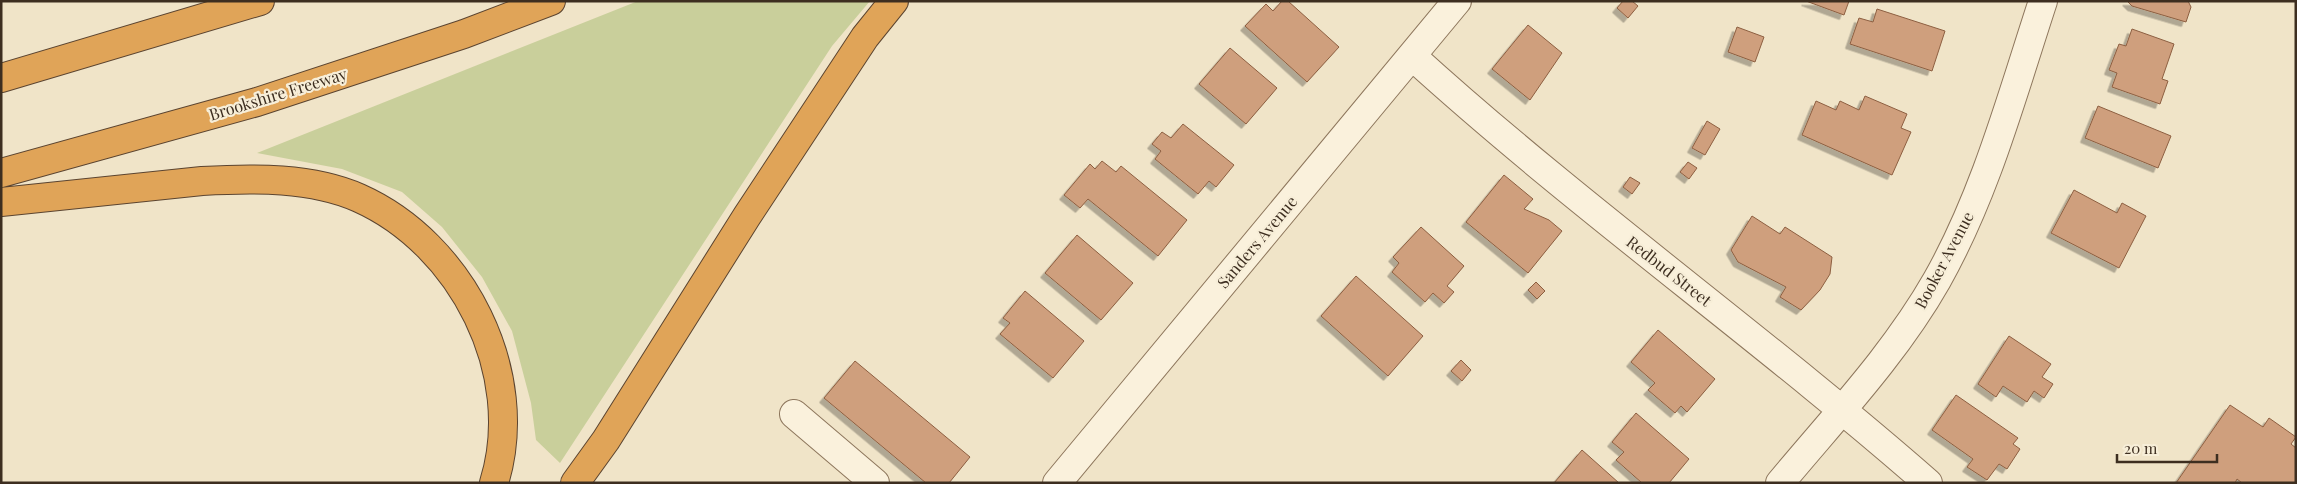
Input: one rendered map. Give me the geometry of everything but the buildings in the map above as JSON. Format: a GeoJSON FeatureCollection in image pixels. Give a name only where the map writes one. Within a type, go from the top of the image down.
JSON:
{"type":"FeatureCollection","features":[{"type":"Feature","properties":{"kind":"highway"},"geometry":{"type":"LineString","coordinates":[[1,78],[260,1]]}},
{"type":"Feature","properties":{"kind":"highway","name":"Brookshire Freeway"},"geometry":{"type":"LineString","coordinates":[[1,173],[257,102],[464,34],[551,1]]}},
{"type":"Feature","properties":{"kind":"highway"},"geometry":{"type":"LineString","coordinates":[[575,483],[606,440],[748,216],[865,37],[894,1]]}},
{"type":"Feature","properties":{"kind":"highway"},"geometry":{"type":"LineString","coordinates":[[1,202],[202,181],[234,179],[287,181],[339,191],[360,198],[399,220],[416,234],[443,263],[472,304],[491,348],[501,396],[503,422],[494,483]]}},
{"type":"Feature","properties":{"kind":"street","name":"Sanders Avenue"},"geometry":{"type":"LineString","coordinates":[[1057,483],[1457,1]]}},
{"type":"Feature","properties":{"kind":"street","name":"Booker Avenue"},"geometry":{"type":"LineString","coordinates":[[1780,483],[1916,314],[1937,279],[1971,211],[2043,1]]}},
{"type":"Feature","properties":{"kind":"street","name":"Redbud Street"},"geometry":{"type":"LineString","coordinates":[[1412,56],[1554,180],[1842,408],[1928,483]]}},
{"type":"Feature","properties":{"kind":"street"},"geometry":{"type":"LineString","coordinates":[[794,414],[875,483]]}},
{"type":"Feature","properties":{"kind":"green space"},"geometry":{"type":"Polygon","coordinates":[[[638,1],[870,1],[832,46],[560,463],[536,440],[531,403],[512,331],[482,277],[442,227],[402,192],[342,169],[257,153],[638,1]]]}}]}
